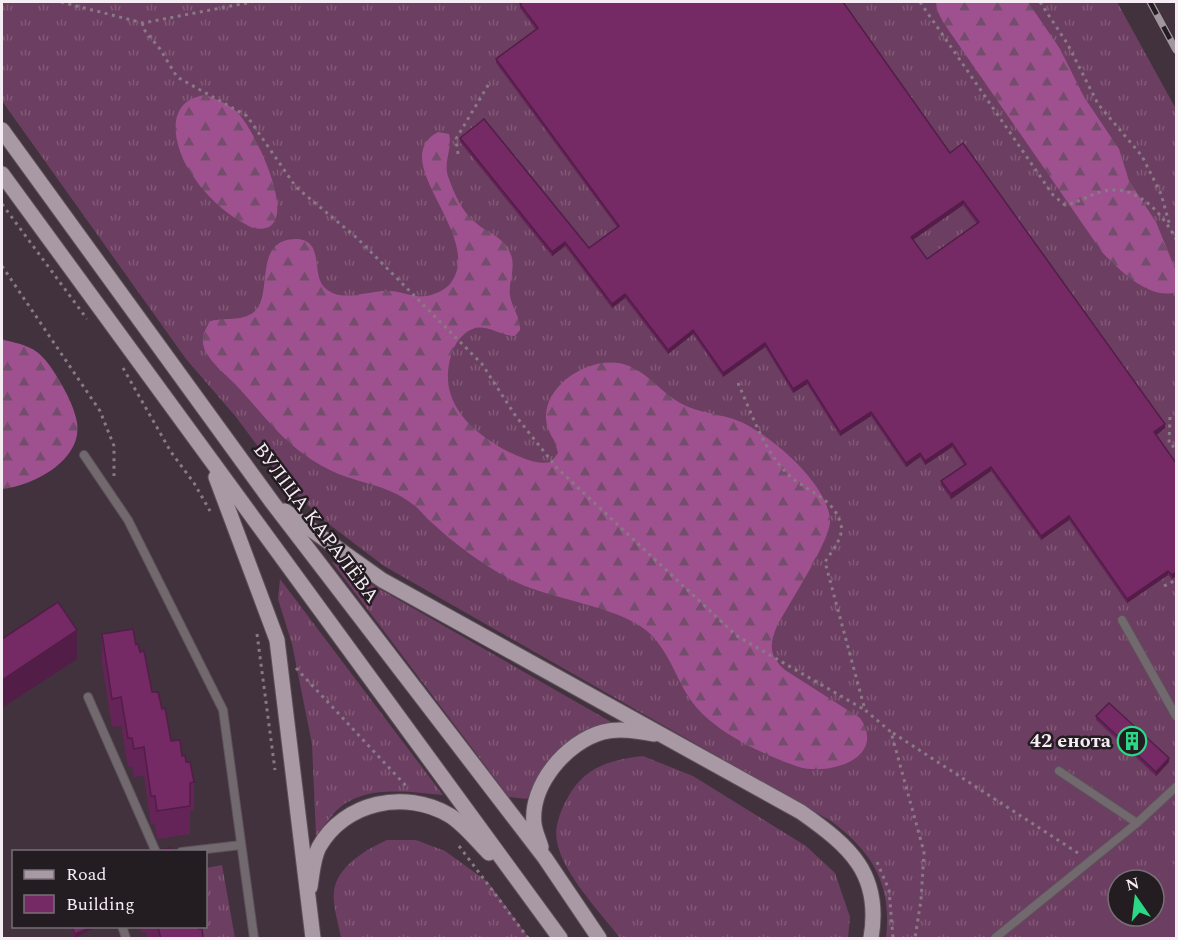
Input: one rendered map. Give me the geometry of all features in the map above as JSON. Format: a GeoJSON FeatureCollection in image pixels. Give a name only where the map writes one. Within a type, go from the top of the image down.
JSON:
{"type":"FeatureCollection","features":[{"type":"Feature","properties":{"kind":"main road","name":"ВУЛІЦА КАРАЛЁВА"},"geometry":{"type":"LineString","coordinates":[[2,130],[272,502],[545,858],[599,939]]}},
{"type":"Feature","properties":{"kind":"main road"},"geometry":{"type":"LineString","coordinates":[[2,174],[560,939]]}},
{"type":"Feature","properties":{"kind":"main road"},"geometry":{"type":"LineString","coordinates":[[210,460],[277,640],[313,939]]}},
{"type":"Feature","properties":{"kind":"main road"},"geometry":{"type":"LineString","coordinates":[[272,502],[382,580],[801,812],[840,840],[856,860],[868,882],[873,909],[871,939]]}},
{"type":"Feature","properties":{"kind":"main road"},"geometry":{"type":"LineString","coordinates":[[545,858],[534,825],[536,803],[549,771],[574,748],[602,732],[628,730],[665,736]]}},
{"type":"Feature","properties":{"kind":"main road"},"geometry":{"type":"LineString","coordinates":[[307,901],[318,849],[332,828],[349,814],[376,803],[423,804],[450,815],[519,882]]}},
{"type":"Feature","properties":{"kind":"lane"},"geometry":{"type":"LineString","coordinates":[[84,455],[133,530],[223,710],[254,939]]}},
{"type":"Feature","properties":{"kind":"lane"},"geometry":{"type":"LineString","coordinates":[[1122,620],[1176,716]]}},
{"type":"Feature","properties":{"kind":"lane"},"geometry":{"type":"LineString","coordinates":[[88,697],[155,850]]}},
{"type":"Feature","properties":{"kind":"lane"},"geometry":{"type":"LineString","coordinates":[[1059,771],[1137,823]]}},
{"type":"Feature","properties":{"kind":"lane"},"geometry":{"type":"LineString","coordinates":[[995,939],[1137,823],[1176,787]]}},
{"type":"Feature","properties":{"kind":"lane"},"geometry":{"type":"LineString","coordinates":[[198,850],[241,845]]}},
{"type":"Feature","properties":{"kind":"path"},"geometry":{"type":"LineString","coordinates":[[61,2],[143,23],[252,2]]}},
{"type":"Feature","properties":{"kind":"path"},"geometry":{"type":"LineString","coordinates":[[920,2],[1053,195],[1065,205],[1080,202],[1103,191],[1125,190],[1146,200],[1171,229]]}},
{"type":"Feature","properties":{"kind":"path"},"geometry":{"type":"LineString","coordinates":[[1040,2],[1067,43],[1098,104],[1142,156],[1161,194],[1176,239]]}},
{"type":"Feature","properties":{"kind":"path"},"geometry":{"type":"LineString","coordinates":[[143,23],[142,27],[160,49],[177,77],[247,116],[296,187],[357,238],[482,364],[515,415],[557,468],[736,636],[865,710],[891,732],[1091,861]]}},
{"type":"Feature","properties":{"kind":"path"},"geometry":{"type":"LineString","coordinates":[[458,154],[456,139],[490,82]]}},
{"type":"Feature","properties":{"kind":"path"},"geometry":{"type":"LineString","coordinates":[[2,204],[89,323]]}},
{"type":"Feature","properties":{"kind":"path"},"geometry":{"type":"LineString","coordinates":[[2,266],[100,411],[114,446],[114,499]]}},
{"type":"Feature","properties":{"kind":"path"},"geometry":{"type":"LineString","coordinates":[[116,359],[171,452],[194,483],[214,517]]}},
{"type":"Feature","properties":{"kind":"path"},"geometry":{"type":"LineString","coordinates":[[738,383],[763,440],[789,475],[831,504],[841,526],[841,535],[825,562],[865,710]]}},
{"type":"Feature","properties":{"kind":"path"},"geometry":{"type":"LineString","coordinates":[[1170,417],[1169,444],[1176,448]]}},
{"type":"Feature","properties":{"kind":"path"},"geometry":{"type":"LineString","coordinates":[[1164,586],[1176,580]]}},
{"type":"Feature","properties":{"kind":"path"},"geometry":{"type":"LineString","coordinates":[[256,628],[276,774]]}},
{"type":"Feature","properties":{"kind":"path"},"geometry":{"type":"LineString","coordinates":[[891,732],[924,852],[921,900],[915,939]]}},
{"type":"Feature","properties":{"kind":"green space"},"geometry":{"type":"Polygon","coordinates":[[[2,2],[1117,2],[1176,109],[1176,938],[886,938],[886,901],[882,886],[868,858],[846,833],[831,821],[384,566],[326,522],[298,496],[236,417],[186,359],[2,101],[2,2]]]}},
{"type":"Feature","properties":{"kind":"green space"},"geometry":{"type":"Polygon","coordinates":[[[936,2],[1028,2],[1060,49],[1084,97],[1119,149],[1129,181],[1156,222],[1176,271],[1176,292],[1166,294],[1145,288],[1117,267],[1102,252],[943,22],[936,2]]]}},
{"type":"Feature","properties":{"kind":"green space"},"geometry":{"type":"Polygon","coordinates":[[[206,95],[238,113],[253,135],[275,189],[276,219],[269,227],[261,229],[252,227],[223,209],[202,188],[185,162],[176,138],[178,115],[183,106],[192,99],[206,95]]]}},
{"type":"Feature","properties":{"kind":"green space"},"geometry":{"type":"Polygon","coordinates":[[[438,132],[449,134],[447,173],[459,202],[470,218],[504,244],[511,255],[513,265],[510,296],[520,326],[515,336],[480,327],[468,331],[459,339],[453,350],[448,383],[458,410],[479,433],[492,443],[523,458],[545,463],[551,462],[558,453],[546,419],[553,393],[574,373],[602,363],[616,363],[636,369],[680,403],[741,422],[768,438],[782,450],[820,491],[830,520],[817,557],[777,626],[772,645],[773,655],[785,670],[860,718],[867,732],[866,744],[860,754],[850,762],[823,769],[809,769],[782,761],[736,739],[697,708],[660,645],[647,631],[619,615],[516,582],[493,570],[461,547],[417,507],[402,497],[338,474],[313,460],[277,431],[208,355],[203,338],[211,321],[244,317],[254,312],[263,294],[268,258],[273,249],[282,242],[295,239],[311,245],[321,282],[325,288],[339,295],[391,291],[426,296],[448,286],[458,265],[456,244],[422,161],[425,145],[438,132]]]}},
{"type":"Feature","properties":{"kind":"green space"},"geometry":{"type":"Polygon","coordinates":[[[2,339],[22,344],[38,353],[46,361],[71,403],[76,418],[77,432],[74,446],[55,467],[29,482],[2,489],[2,339]]]}},
{"type":"Feature","properties":{"kind":"green space"},"geometry":{"type":"Polygon","coordinates":[[[331,561],[613,723],[583,734],[561,750],[543,771],[527,799],[509,797],[331,561]]]}},
{"type":"Feature","properties":{"kind":"green space"},"geometry":{"type":"Polygon","coordinates":[[[280,579],[443,795],[387,792],[360,796],[337,810],[316,836],[312,744],[292,644],[278,599],[280,579]]]}},
{"type":"Feature","properties":{"kind":"green space"},"geometry":{"type":"Polygon","coordinates":[[[643,756],[693,776],[806,846],[835,873],[850,917],[848,938],[620,938],[574,880],[557,842],[557,825],[567,799],[581,779],[608,763],[643,756]]]}},
{"type":"Feature","properties":{"kind":"green space"},"geometry":{"type":"Polygon","coordinates":[[[387,840],[416,840],[445,851],[488,882],[529,938],[341,938],[334,902],[336,882],[354,860],[387,840]]]}},
{"type":"Feature","properties":{"kind":"green space"},"geometry":{"type":"Polygon","coordinates":[[[1176,863],[1176,938],[1073,938],[1106,915],[1106,928],[1166,928],[1166,870],[1176,863]]]}},
{"type":"Feature","properties":{"kind":"green space"},"geometry":{"type":"Polygon","coordinates":[[[222,865],[235,938],[200,938],[185,928],[207,928],[207,868],[222,865]]]}},
{"type":"Feature","properties":{"kind":"building"},"geometry":{"type":"Polygon","coordinates":[[[523,2],[843,2],[950,153],[963,143],[1165,424],[1154,432],[1176,463],[1176,572],[1172,575],[1168,571],[1127,599],[1069,516],[1041,536],[991,467],[951,494],[941,481],[966,464],[952,443],[925,461],[920,453],[906,463],[871,412],[840,432],[807,380],[793,389],[765,343],[723,373],[693,330],[668,350],[625,294],[612,304],[565,242],[552,252],[460,138],[484,119],[589,248],[619,226],[496,59],[538,28],[520,4],[523,2]],[[963,201],[911,237],[927,259],[979,222],[963,201]]]}},
{"type":"Feature","properties":{"kind":"building"},"geometry":{"type":"Polygon","coordinates":[[[58,602],[77,630],[2,680],[2,639],[58,602]]]}},
{"type":"Feature","properties":{"kind":"building"},"geometry":{"type":"Polygon","coordinates":[[[133,629],[136,645],[138,644],[140,652],[144,651],[152,692],[158,692],[162,709],[165,708],[171,741],[180,740],[182,756],[185,755],[186,762],[190,762],[194,782],[190,783],[190,806],[157,811],[155,796],[151,796],[144,747],[134,749],[132,738],[128,738],[121,697],[112,699],[102,634],[133,629]]]}},
{"type":"Feature","properties":{"kind":"building","name":"42 енота"},"geometry":{"type":"Polygon","coordinates":[[[1109,703],[1169,758],[1156,772],[1096,716],[1109,703]]]}},
{"type":"Feature","properties":{"kind":"building"},"geometry":{"type":"Polygon","coordinates":[[[72,928],[89,928],[75,934],[72,928]]]}},
{"type":"Feature","properties":{"kind":"building"},"geometry":{"type":"Polygon","coordinates":[[[158,928],[202,928],[203,939],[161,939],[158,928]]]}},
{"type":"Feature","properties":{"kind":"railway"},"geometry":{"type":"LineString","coordinates":[[1150,2],[1176,50]]}},
{"type":"Feature","properties":{"kind":"place","name":"42 енота"},"geometry":{"type":"Point","coordinates":[1132,741]}}]}
